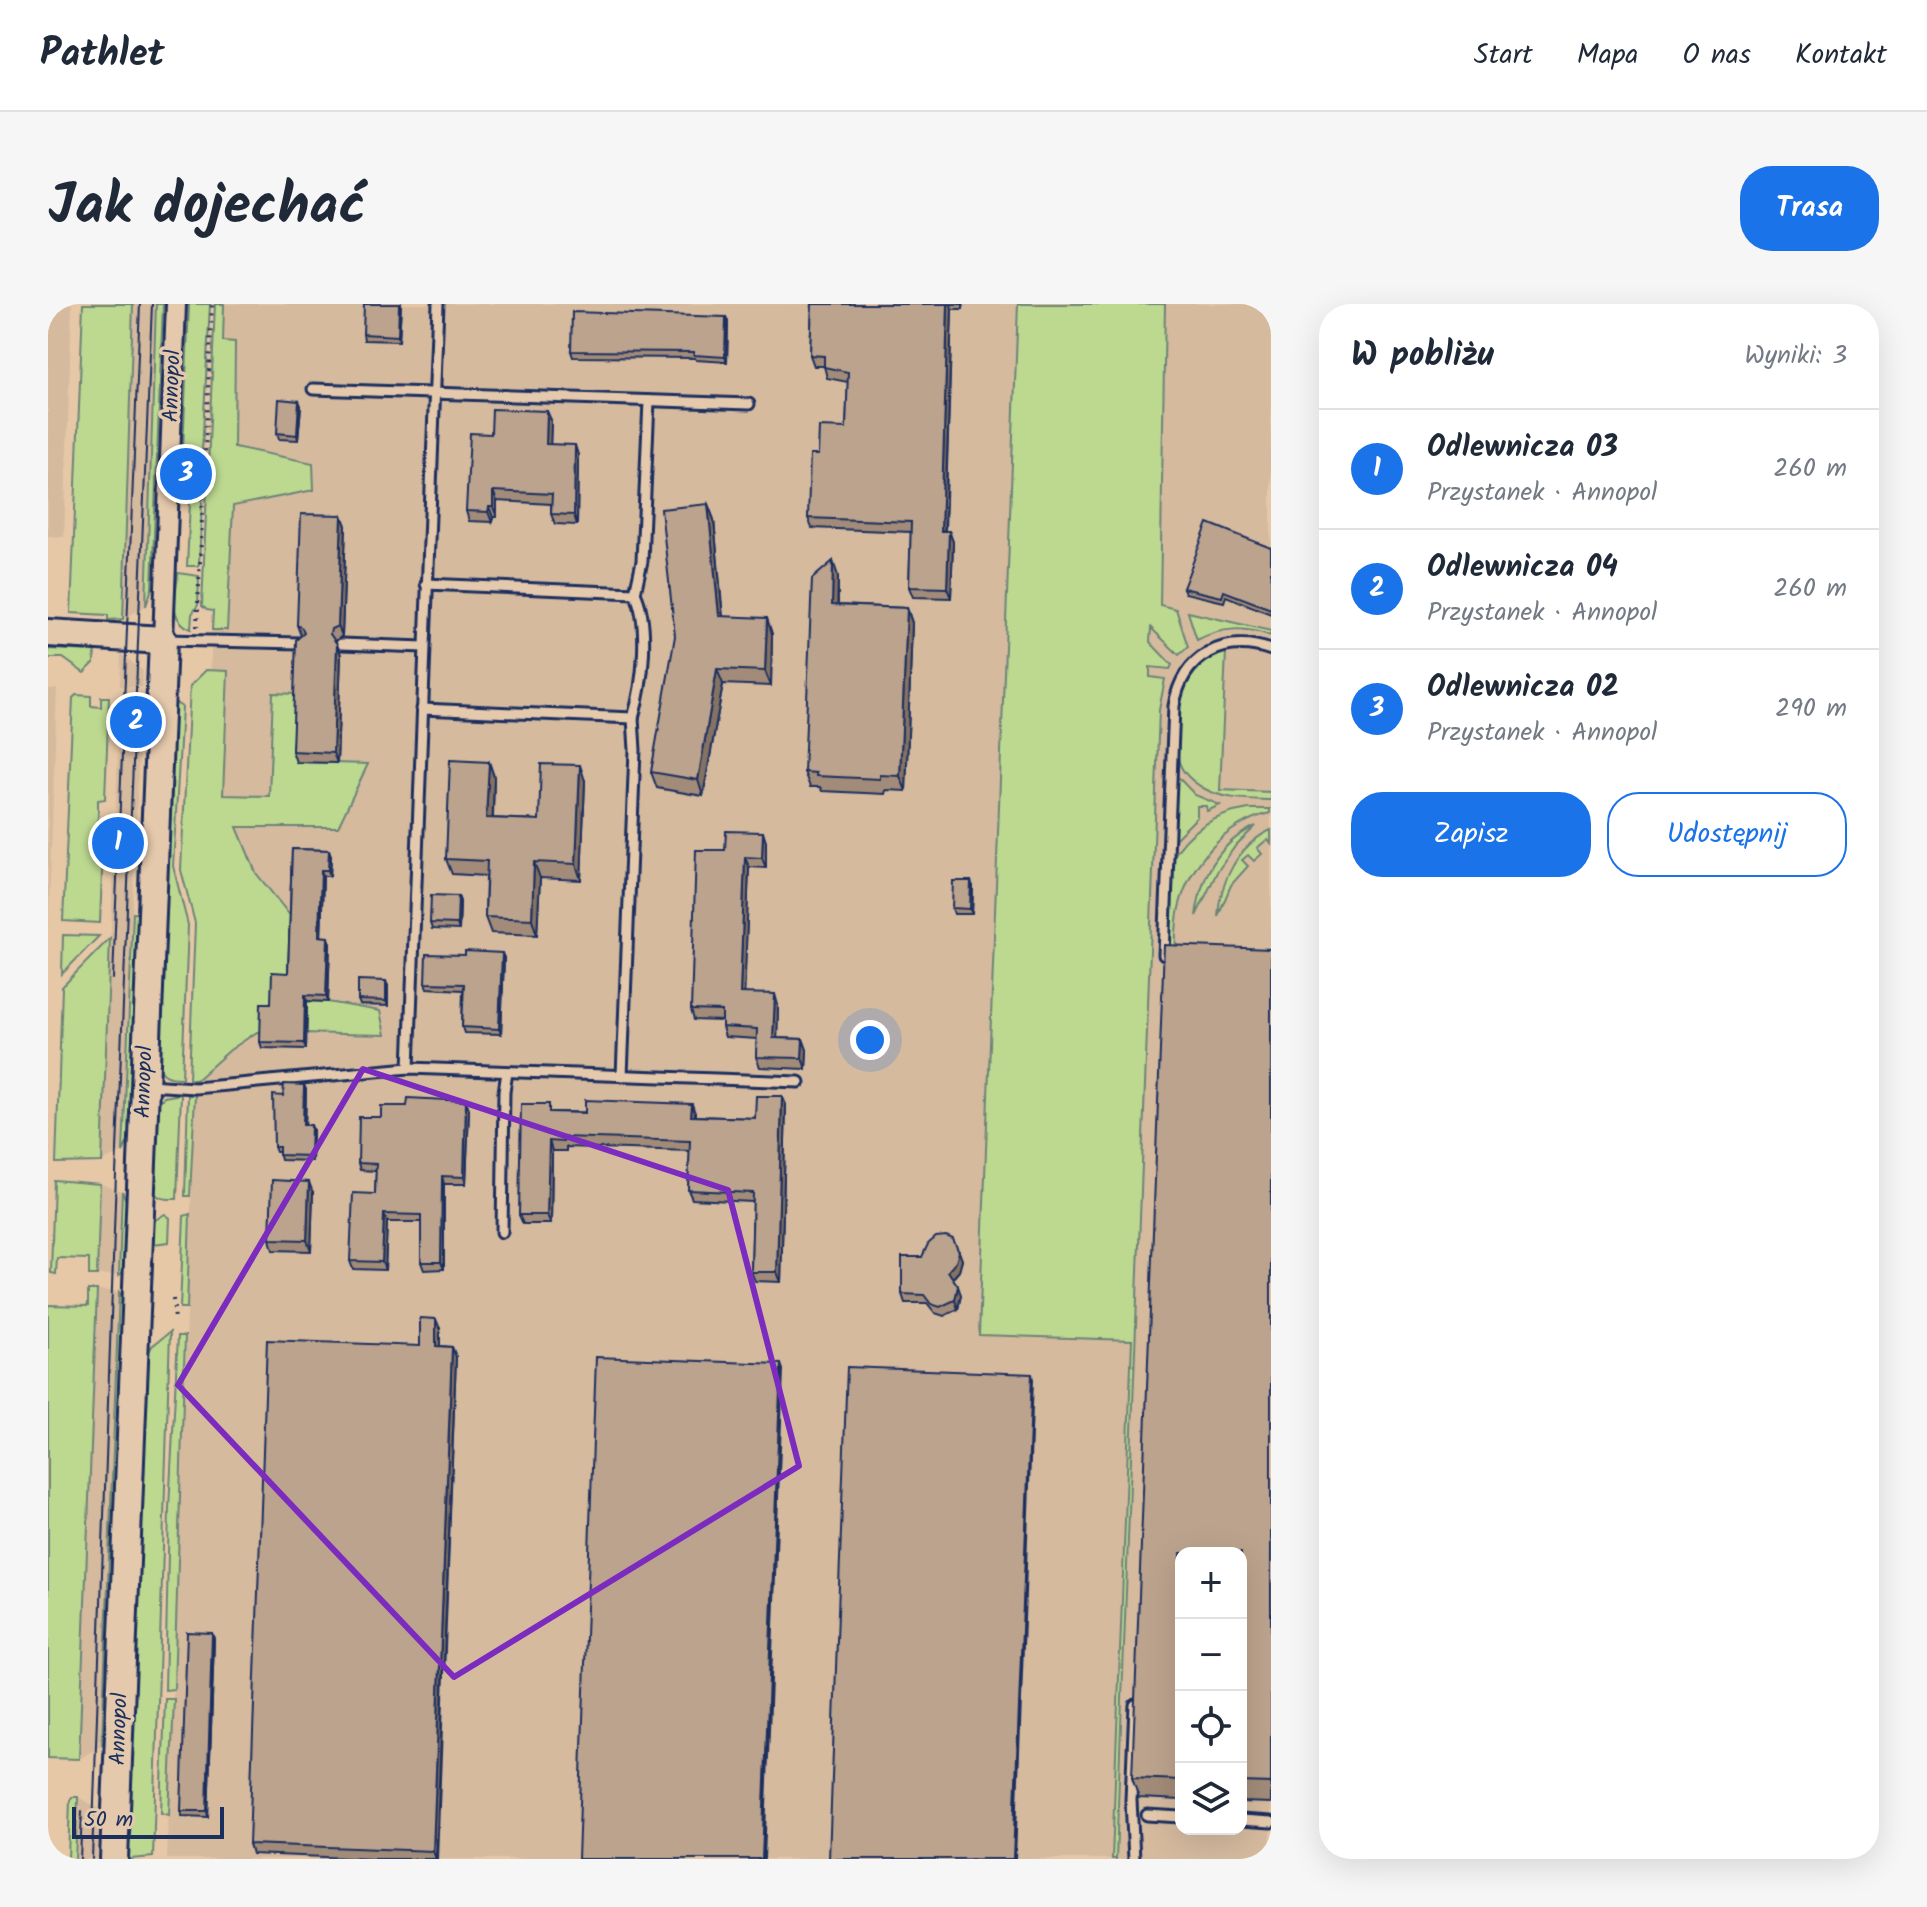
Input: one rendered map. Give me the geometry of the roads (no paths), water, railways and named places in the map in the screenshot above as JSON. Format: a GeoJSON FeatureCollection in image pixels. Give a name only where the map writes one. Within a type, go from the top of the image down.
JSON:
{"type":"FeatureCollection","features":[{"type":"Feature","properties":{"kind":"street","name":"Annopol"},"geometry":{"type":"LineString","coordinates":[[114,1859],[176,304]]}},
{"type":"Feature","properties":{"kind":"street"},"geometry":{"type":"LineString","coordinates":[[48,633],[163,640]]}},
{"type":"Feature","properties":{"kind":"lane"},"geometry":{"type":"LineString","coordinates":[[409,1068],[438,304]]}},
{"type":"Feature","properties":{"kind":"lane"},"geometry":{"type":"LineString","coordinates":[[313,389],[749,404]]}},
{"type":"Feature","properties":{"kind":"lane"},"geometry":{"type":"LineString","coordinates":[[622,1076],[633,718],[641,686],[643,618],[635,593],[642,561],[649,401]]}},
{"type":"Feature","properties":{"kind":"lane"},"geometry":{"type":"LineString","coordinates":[[426,584],[635,593]]}},
{"type":"Feature","properties":{"kind":"lane"},"geometry":{"type":"LineString","coordinates":[[163,640],[300,643]]}},
{"type":"Feature","properties":{"kind":"lane"},"geometry":{"type":"LineString","coordinates":[[1164,969],[1174,706],[1179,686],[1192,666],[1219,647],[1240,643],[1271,650]]}},
{"type":"Feature","properties":{"kind":"lane"},"geometry":{"type":"LineString","coordinates":[[341,644],[424,647]]}},
{"type":"Feature","properties":{"kind":"lane"},"geometry":{"type":"LineString","coordinates":[[422,709],[633,718]]}},
{"type":"Feature","properties":{"kind":"lane"},"geometry":{"type":"LineString","coordinates":[[145,1085],[195,1088],[409,1068],[799,1082]]}},
{"type":"Feature","properties":{"kind":"lane"},"geometry":{"type":"LineString","coordinates":[[502,1232],[507,1072]]}},
{"type":"Feature","properties":{"kind":"lane"},"geometry":{"type":"LineString","coordinates":[[1134,1859],[1131,1800],[1135,1688]]}},
{"type":"Feature","properties":{"kind":"lane"},"geometry":{"type":"LineString","coordinates":[[1147,1815],[1175,1817]]}},
{"type":"Feature","properties":{"kind":"lane"},"geometry":{"type":"LineString","coordinates":[[1247,1820],[1271,1822]]}},
{"type":"Feature","properties":{"kind":"tram line"},"geometry":{"type":"LineString","coordinates":[[113,979],[140,304]]}},
{"type":"Feature","properties":{"kind":"tram line"},"geometry":{"type":"LineString","coordinates":[[92,1859],[116,1174],[152,304]]}},
{"type":"Feature","properties":{"kind":"tram line"},"geometry":{"type":"LineString","coordinates":[[80,1859],[82,1811]]}},
{"type":"Feature","properties":{"kind":"place","name":"Odlewnicza 02"},"geometry":{"type":"Point","coordinates":[186,474]}},
{"type":"Feature","properties":{"kind":"place","name":"Odlewnicza 04"},"geometry":{"type":"Point","coordinates":[136,722]}},
{"type":"Feature","properties":{"kind":"place","name":"Odlewnicza 03"},"geometry":{"type":"Point","coordinates":[118,843]}}]}
